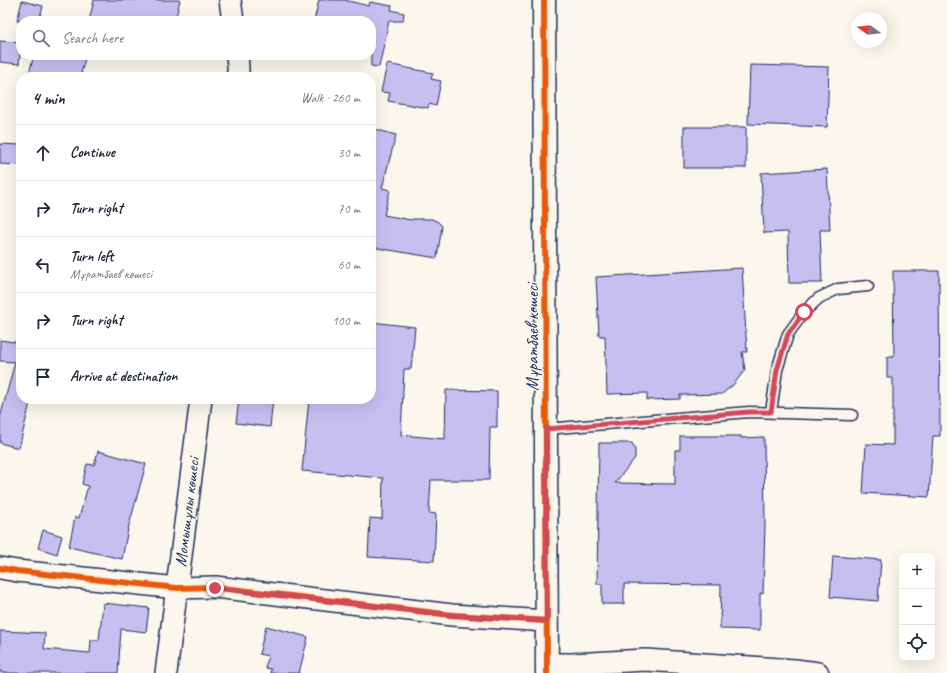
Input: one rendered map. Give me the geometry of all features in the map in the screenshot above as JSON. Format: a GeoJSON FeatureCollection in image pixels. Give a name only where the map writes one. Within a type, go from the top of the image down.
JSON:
{"type":"FeatureCollection","features":[{"type":"Feature","properties":{"kind":"street"},"geometry":{"type":"LineString","coordinates":[[230,0],[232,16]]}},
{"type":"Feature","properties":{"kind":"street","name":"Мұратбаев көшесі"},"geometry":{"type":"LineString","coordinates":[[544,0],[547,669]]}},
{"type":"Feature","properties":{"kind":"street"},"geometry":{"type":"LineString","coordinates":[[237,60],[238,72]]}},
{"type":"Feature","properties":{"kind":"street","name":"Момышұлы көшесі"},"geometry":{"type":"LineString","coordinates":[[166,673],[200,404]]}},
{"type":"Feature","properties":{"kind":"street"},"geometry":{"type":"LineString","coordinates":[[0,568],[177,588],[215,588],[452,615],[547,621]]}},
{"type":"Feature","properties":{"kind":"street"},"geometry":{"type":"LineString","coordinates":[[547,669],[572,664],[645,660],[795,670],[818,673]]}},
{"type":"Feature","properties":{"kind":"lane"},"geometry":{"type":"LineString","coordinates":[[771,412],[777,370],[788,334],[804,312],[819,298],[838,289],[868,286]]}},
{"type":"Feature","properties":{"kind":"lane"},"geometry":{"type":"LineString","coordinates":[[546,429],[749,412],[852,415]]}},
{"type":"Feature","properties":{"kind":"building"},"geometry":{"type":"Polygon","coordinates":[[[94,0],[180,0],[176,16],[90,16],[94,0]]]}},
{"type":"Feature","properties":{"kind":"building"},"geometry":{"type":"Polygon","coordinates":[[[319,0],[344,0],[369,6],[370,2],[392,6],[391,10],[404,13],[403,21],[389,21],[379,67],[371,66],[371,60],[376,60],[376,16],[315,16],[319,0]]]}},
{"type":"Feature","properties":{"kind":"building"},"geometry":{"type":"Polygon","coordinates":[[[22,1],[43,6],[40,16],[18,16],[22,1]]]}},
{"type":"Feature","properties":{"kind":"building"},"geometry":{"type":"Polygon","coordinates":[[[0,41],[16,43],[16,60],[19,60],[19,64],[0,62],[0,41]]]}},
{"type":"Feature","properties":{"kind":"building"},"geometry":{"type":"Polygon","coordinates":[[[33,60],[85,60],[81,72],[29,72],[33,60]]]}},
{"type":"Feature","properties":{"kind":"building"},"geometry":{"type":"Polygon","coordinates":[[[387,64],[433,73],[431,79],[441,81],[436,106],[429,104],[428,108],[388,101],[390,93],[381,92],[387,64]]]}},
{"type":"Feature","properties":{"kind":"building"},"geometry":{"type":"Polygon","coordinates":[[[750,65],[829,67],[827,127],[748,124],[750,65]]]}},
{"type":"Feature","properties":{"kind":"building"},"geometry":{"type":"Polygon","coordinates":[[[684,127],[746,127],[746,168],[684,168],[684,127]]]}},
{"type":"Feature","properties":{"kind":"building"},"geometry":{"type":"Polygon","coordinates":[[[376,129],[396,135],[382,188],[390,190],[384,215],[411,220],[432,219],[438,222],[442,226],[437,258],[376,248],[376,129]]]}},
{"type":"Feature","properties":{"kind":"building"},"geometry":{"type":"Polygon","coordinates":[[[0,144],[16,145],[16,165],[0,164],[0,144]]]}},
{"type":"Feature","properties":{"kind":"building"},"geometry":{"type":"Polygon","coordinates":[[[827,169],[830,230],[820,230],[822,283],[789,283],[788,232],[764,233],[761,173],[827,169]]]}},
{"type":"Feature","properties":{"kind":"building"},"geometry":{"type":"Polygon","coordinates":[[[742,268],[747,352],[742,352],[745,370],[733,385],[722,394],[680,395],[680,399],[647,400],[647,393],[607,394],[605,336],[599,336],[596,277],[742,268]]]}},
{"type":"Feature","properties":{"kind":"building"},"geometry":{"type":"Polygon","coordinates":[[[893,271],[939,271],[940,436],[933,436],[929,497],[863,493],[866,444],[893,445],[893,378],[887,378],[887,357],[894,357],[893,271]]]}},
{"type":"Feature","properties":{"kind":"building"},"geometry":{"type":"Polygon","coordinates":[[[376,323],[415,327],[411,369],[404,369],[401,435],[445,439],[446,390],[497,391],[497,427],[490,427],[489,480],[431,480],[429,513],[436,514],[434,561],[368,557],[370,518],[382,519],[383,478],[302,471],[309,404],[376,404],[376,323]]]}},
{"type":"Feature","properties":{"kind":"building"},"geometry":{"type":"Polygon","coordinates":[[[0,340],[16,342],[16,404],[30,404],[19,448],[0,443],[0,418],[15,362],[0,361],[0,340]]]}},
{"type":"Feature","properties":{"kind":"building"},"geometry":{"type":"Polygon","coordinates":[[[238,404],[272,404],[270,427],[236,423],[238,404]]]}},
{"type":"Feature","properties":{"kind":"building"},"geometry":{"type":"Polygon","coordinates":[[[680,436],[741,436],[741,438],[764,437],[765,525],[763,594],[760,593],[760,630],[720,629],[721,585],[624,584],[624,604],[602,604],[602,584],[597,584],[599,443],[632,443],[635,450],[635,458],[615,483],[675,484],[675,450],[680,450],[680,436]]]}},
{"type":"Feature","properties":{"kind":"building"},"geometry":{"type":"Polygon","coordinates":[[[98,451],[146,464],[128,529],[122,559],[69,547],[75,517],[79,518],[88,486],[82,484],[87,464],[94,465],[98,451]]]}},
{"type":"Feature","properties":{"kind":"building"},"geometry":{"type":"Polygon","coordinates":[[[43,530],[62,536],[57,554],[38,548],[43,530]]]}},
{"type":"Feature","properties":{"kind":"building"},"geometry":{"type":"Polygon","coordinates":[[[833,556],[881,560],[878,601],[830,597],[833,556]]]}},
{"type":"Feature","properties":{"kind":"building"},"geometry":{"type":"Polygon","coordinates":[[[103,603],[149,608],[146,632],[121,629],[118,673],[1,673],[0,631],[45,633],[44,649],[90,653],[91,640],[99,640],[103,603]]]}},
{"type":"Feature","properties":{"kind":"building"},"geometry":{"type":"Polygon","coordinates":[[[266,626],[308,637],[299,673],[270,673],[271,669],[265,668],[268,656],[259,654],[266,626]]]}},
{"type":"Feature","properties":{"kind":"cycle path"},"geometry":{"type":"LineString","coordinates":[[544,0],[547,673]]}},
{"type":"Feature","properties":{"kind":"cycle path"},"geometry":{"type":"LineString","coordinates":[[0,568],[177,588],[215,587],[452,615],[547,621]]}},
{"type":"Feature","properties":{"kind":"route"},"geometry":{"type":"LineString","coordinates":[[215,588],[452,615],[547,621],[546,429],[749,412],[771,412],[777,370],[788,334],[804,312]]}}]}
